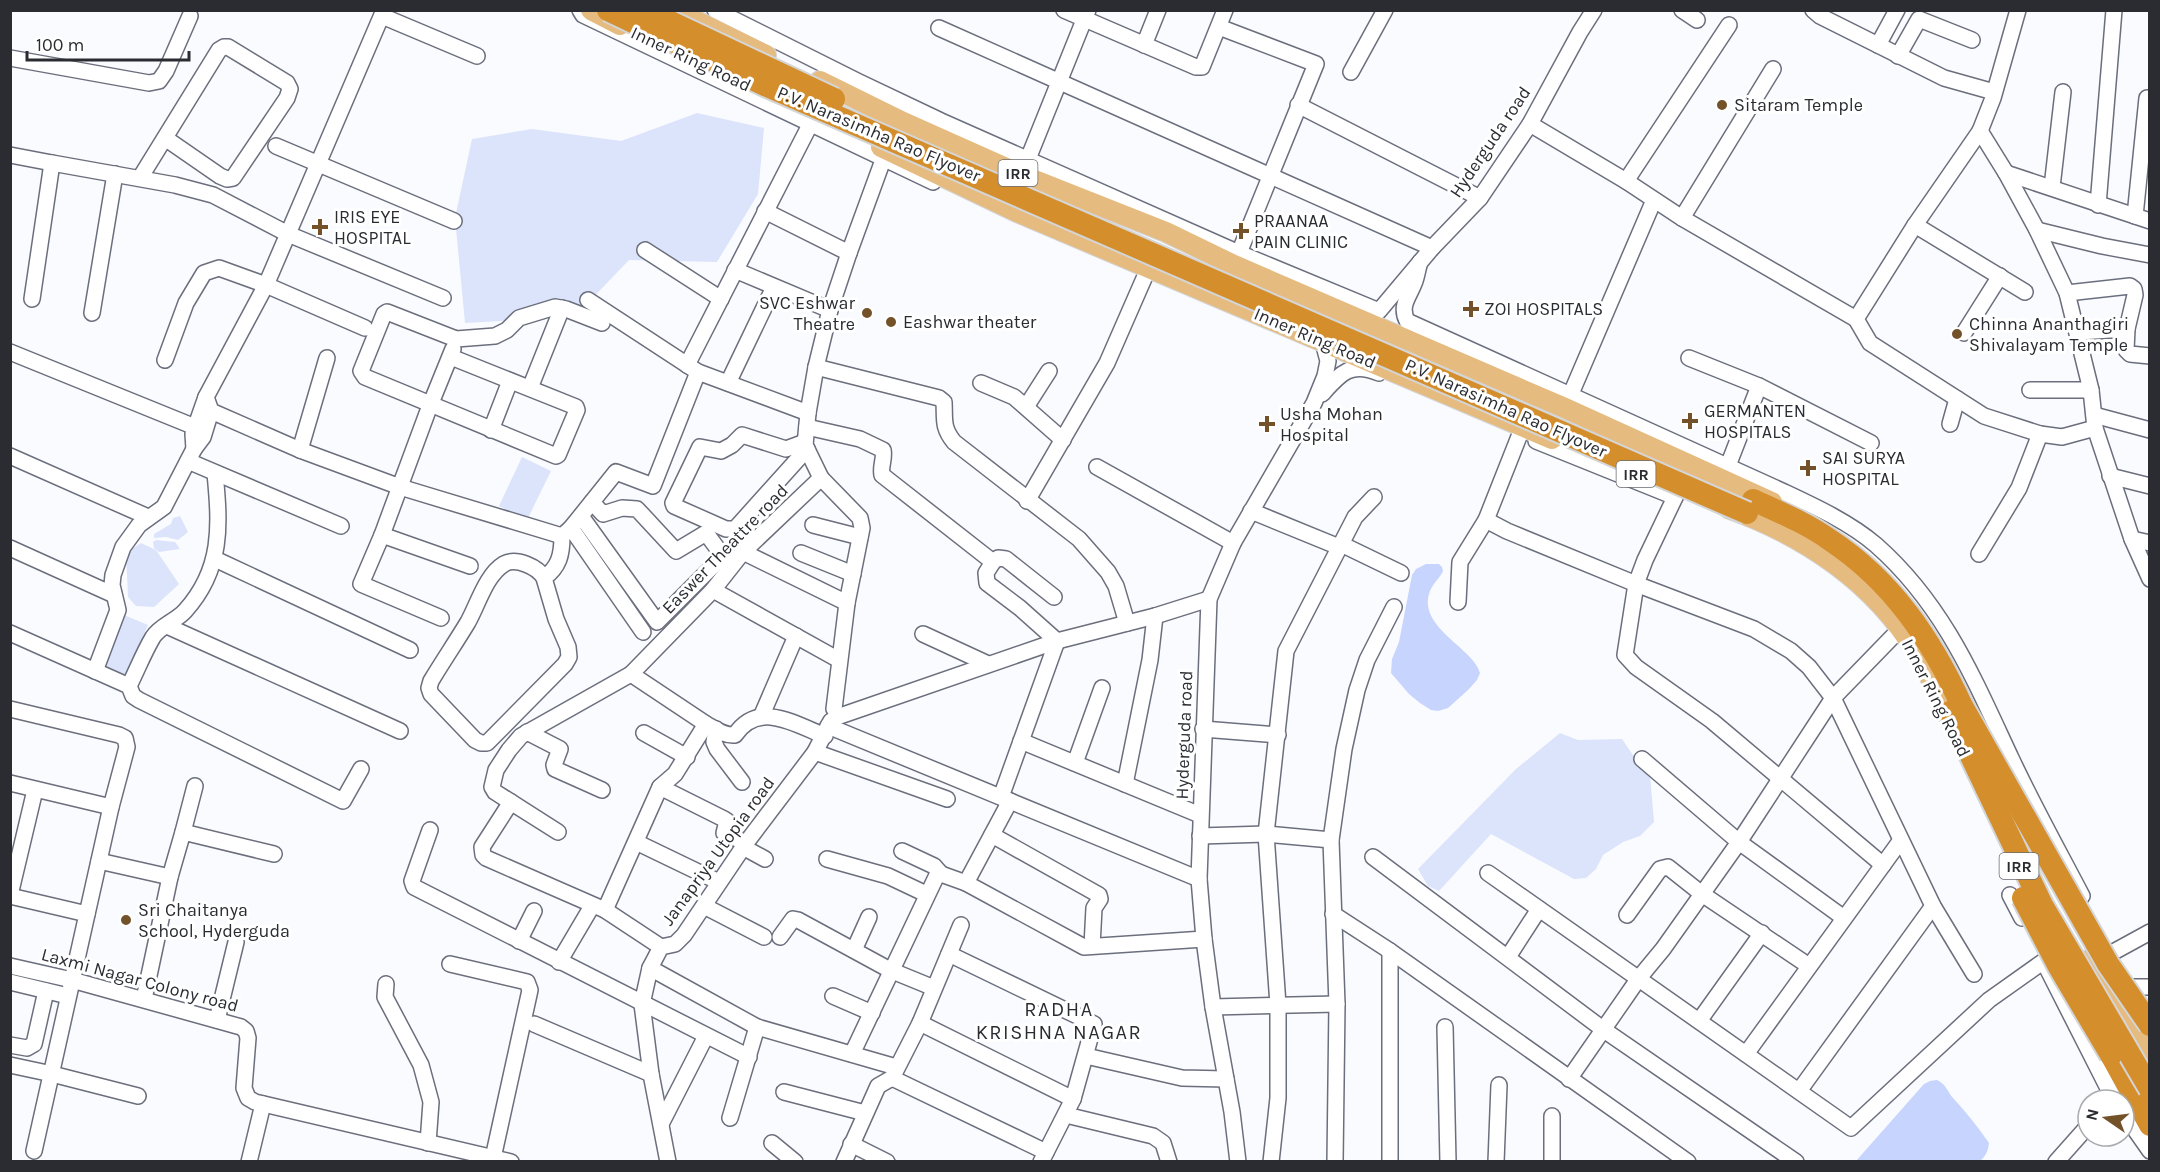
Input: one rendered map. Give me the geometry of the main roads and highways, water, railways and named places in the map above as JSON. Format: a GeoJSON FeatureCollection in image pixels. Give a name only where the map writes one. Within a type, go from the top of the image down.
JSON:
{"type":"FeatureCollection","features":[{"type":"Feature","properties":{"kind":"highway","name":"P.V. Narasimha Rao Flyover"},"geometry":{"type":"LineString","coordinates":[[608,10],[767,86],[1692,489],[1798,537],[1844,567],[1884,605],[1918,650],[1957,709],[2038,867],[2150,1062]]}},
{"type":"Feature","properties":{"kind":"highway","name":"P.V. Narasimha Rao Flyover"},"geometry":{"type":"LineString","coordinates":[[645,10],[930,143],[1731,490],[1805,525],[1852,556],[1895,596],[1929,642],[2042,904],[2150,1089]]}},
{"type":"Feature","properties":{"kind":"highway"},"geometry":{"type":"LineString","coordinates":[[1957,709],[2108,964],[2150,1025]]}},
{"type":"Feature","properties":{"kind":"highway"},"geometry":{"type":"LineString","coordinates":[[1957,709],[2017,887],[2059,967],[2150,1125]]}},
{"type":"Feature","properties":{"kind":"main road","name":"Inner Ring Road"},"geometry":{"type":"LineString","coordinates":[[591,10],[886,155],[1677,494],[1746,515],[1797,539],[1820,554],[1863,587],[1900,629],[1957,709],[2006,795],[2030,846],[2095,963],[2123,992],[2150,1054]]}},
{"type":"Feature","properties":{"kind":"main road","name":"Inner Ring Road"},"geometry":{"type":"LineString","coordinates":[[674,10],[714,16],[903,122],[1022,175],[1166,232],[1234,266],[1567,402],[1725,474],[1834,534],[1880,569],[1917,613],[1950,664],[1957,709],[2040,906],[2150,1097]]}},
{"type":"Feature","properties":{"kind":"water"},"geometry":{"type":"Polygon","coordinates":[[[1426,564],[1439,564],[1443,571],[1430,591],[1428,604],[1431,615],[1438,626],[1476,664],[1480,673],[1468,690],[1448,708],[1438,711],[1431,710],[1420,703],[1391,673],[1392,659],[1399,642],[1412,575],[1416,569],[1426,564]]]}},
{"type":"Feature","properties":{"kind":"water"},"geometry":{"type":"Polygon","coordinates":[[[1937,1080],[1989,1143],[1986,1153],[1979,1162],[1856,1161],[1924,1084],[1937,1080]]]}},
{"type":"Feature","properties":{"kind":"place","name":"Sitaram Temple"},"geometry":{"type":"Point","coordinates":[1722,105]}},
{"type":"Feature","properties":{"kind":"place","name":"IRIS EYE HOSPITAL"},"geometry":{"type":"Point","coordinates":[320,227]}},
{"type":"Feature","properties":{"kind":"place","name":"PRAANAA PAIN CLINIC"},"geometry":{"type":"Point","coordinates":[1241,231]}},
{"type":"Feature","properties":{"kind":"place","name":"ZOI HOSPITALS"},"geometry":{"type":"Point","coordinates":[1471,309]}},
{"type":"Feature","properties":{"kind":"place","name":"SVC Eshwar Theatre"},"geometry":{"type":"Point","coordinates":[867,313]}},
{"type":"Feature","properties":{"kind":"place","name":"Eashwar theater"},"geometry":{"type":"Point","coordinates":[891,322]}},
{"type":"Feature","properties":{"kind":"place","name":"Chinna Ananthagiri Shivalayam Temple"},"geometry":{"type":"Point","coordinates":[1957,334]}},
{"type":"Feature","properties":{"kind":"place","name":"GERMANTEN HOSPITALS"},"geometry":{"type":"Point","coordinates":[1690,421]}},
{"type":"Feature","properties":{"kind":"place","name":"Usha Mohan Hospital"},"geometry":{"type":"Point","coordinates":[1267,424]}},
{"type":"Feature","properties":{"kind":"place","name":"SAI SURYA HOSPITAL"},"geometry":{"type":"Point","coordinates":[1808,468]}},
{"type":"Feature","properties":{"kind":"place","name":"Sri Chaitanya School, Hyderguda"},"geometry":{"type":"Point","coordinates":[126,920]}},
{"type":"Feature","properties":{"kind":"district","name":"RADHA KRISHNA NAGAR"},"geometry":{"type":"Point","coordinates":[1059,1020]}}]}
